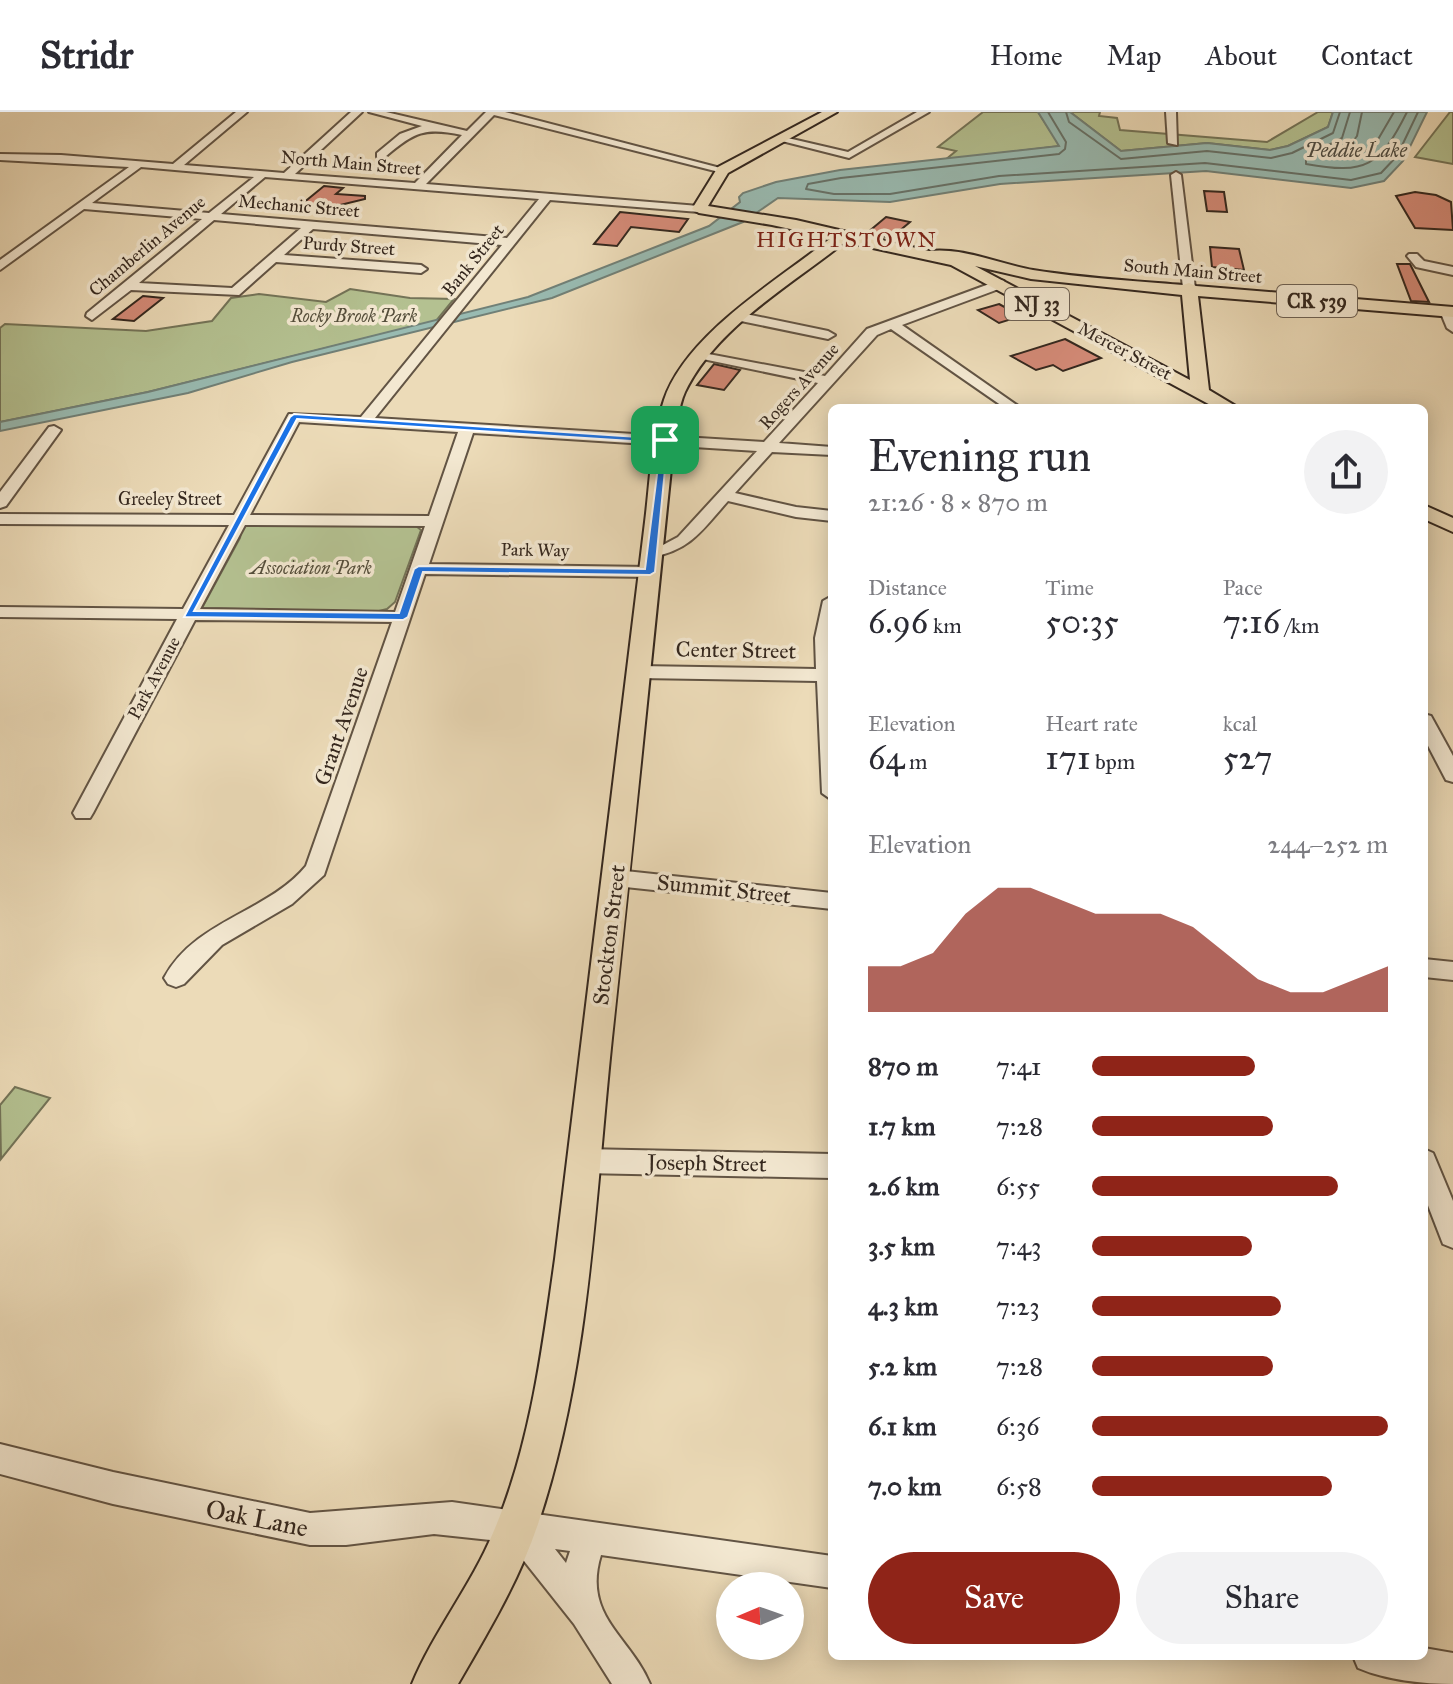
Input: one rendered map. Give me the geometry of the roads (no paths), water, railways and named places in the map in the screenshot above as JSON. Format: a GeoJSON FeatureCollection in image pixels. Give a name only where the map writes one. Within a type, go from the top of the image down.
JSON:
{"type":"FeatureCollection","features":[{"type":"Feature","properties":{"kind":"main road"},"geometry":{"type":"LineString","coordinates":[[700,206],[723,170],[831,112]]}},
{"type":"Feature","properties":{"kind":"main road","name":"NJ 33"},"geometry":{"type":"LineString","coordinates":[[700,206],[932,255]]}},
{"type":"Feature","properties":{"kind":"main road","name":"Stockton Street"},"geometry":{"type":"LineString","coordinates":[[434,1684],[499,1568],[517,1527],[533,1476],[551,1394],[583,1161],[665,440],[675,393],[703,355],[741,317],[843,236]]}},
{"type":"Feature","properties":{"kind":"main road","name":"South Main Street"},"geometry":{"type":"LineString","coordinates":[[932,255],[1054,278],[1449,311]]}},
{"type":"Feature","properties":{"kind":"main road","name":"Mercer Street"},"geometry":{"type":"LineString","coordinates":[[932,255],[956,262],[1000,284],[1223,404]]}},
{"type":"Feature","properties":{"kind":"main road"},"geometry":{"type":"LineString","coordinates":[[1189,290],[1200,391]]}},
{"type":"Feature","properties":{"kind":"main road"},"geometry":{"type":"LineString","coordinates":[[1428,513],[1453,526]]}},
{"type":"Feature","properties":{"kind":"street"},"geometry":{"type":"LineString","coordinates":[[179,164],[242,112]]}},
{"type":"Feature","properties":{"kind":"street"},"geometry":{"type":"LineString","coordinates":[[286,176],[357,112]]}},
{"type":"Feature","properties":{"kind":"street"},"geometry":{"type":"LineString","coordinates":[[374,112],[428,127],[469,134]]}},
{"type":"Feature","properties":{"kind":"street"},"geometry":{"type":"LineString","coordinates":[[417,187],[493,112],[723,170]]}},
{"type":"Feature","properties":{"kind":"street"},"geometry":{"type":"LineString","coordinates":[[779,139],[849,155],[924,112]]}},
{"type":"Feature","properties":{"kind":"street"},"geometry":{"type":"LineString","coordinates":[[1171,112],[1173,143]]}},
{"type":"Feature","properties":{"kind":"street"},"geometry":{"type":"LineString","coordinates":[[381,155],[403,136],[428,127]]}},
{"type":"Feature","properties":{"kind":"street","name":"North Main Street"},"geometry":{"type":"LineString","coordinates":[[3,159],[179,164],[417,187],[700,206]]}},
{"type":"Feature","properties":{"kind":"street"},"geometry":{"type":"LineString","coordinates":[[0,266],[139,164]]}},
{"type":"Feature","properties":{"kind":"street","name":"Chamberlin Avenue"},"geometry":{"type":"LineString","coordinates":[[92,316],[263,174]]}},
{"type":"Feature","properties":{"kind":"street"},"geometry":{"type":"LineString","coordinates":[[1176,175],[1189,290]]}},
{"type":"Feature","properties":{"kind":"street","name":"Bank Street"},"geometry":{"type":"LineString","coordinates":[[365,421],[547,197]]}},
{"type":"Feature","properties":{"kind":"street","name":"Mechanic Street"},"geometry":{"type":"LineString","coordinates":[[83,206],[511,242]]}},
{"type":"Feature","properties":{"kind":"street"},"geometry":{"type":"LineString","coordinates":[[128,286],[235,292],[311,225]]}},
{"type":"Feature","properties":{"kind":"street"},"geometry":{"type":"LineString","coordinates":[[1413,256],[1420,264],[1453,271]]}},
{"type":"Feature","properties":{"kind":"street","name":"Purdy Street"},"geometry":{"type":"LineString","coordinates":[[275,258],[421,269]]}},
{"type":"Feature","properties":{"kind":"street","name":"Rogers Avenue"},"geometry":{"type":"LineString","coordinates":[[651,562],[684,540],[872,332],[1000,284]]}},
{"type":"Feature","properties":{"kind":"street"},"geometry":{"type":"LineString","coordinates":[[1449,311],[1453,328]]}},
{"type":"Feature","properties":{"kind":"street"},"geometry":{"type":"LineString","coordinates":[[741,317],[828,335]]}},
{"type":"Feature","properties":{"kind":"street"},"geometry":{"type":"LineString","coordinates":[[892,324],[1008,404]]}},
{"type":"Feature","properties":{"kind":"street"},"geometry":{"type":"LineString","coordinates":[[703,355],[828,381]]}},
{"type":"Feature","properties":{"kind":"street","name":"Park Avenue"},"geometry":{"type":"LineString","coordinates":[[83,813],[294,417],[365,421]]}},
{"type":"Feature","properties":{"kind":"street"},"geometry":{"type":"LineString","coordinates":[[365,421],[828,451]]}},
{"type":"Feature","properties":{"kind":"street","name":"Grant Avenue"},"geometry":{"type":"LineString","coordinates":[[176,978],[201,949],[221,933],[292,895],[316,869],[467,428]]}},
{"type":"Feature","properties":{"kind":"street"},"geometry":{"type":"LineString","coordinates":[[0,503],[54,430]]}},
{"type":"Feature","properties":{"kind":"street"},"geometry":{"type":"LineString","coordinates":[[724,495],[796,512],[828,516]]}},
{"type":"Feature","properties":{"kind":"street","name":"Greeley Street"},"geometry":{"type":"LineString","coordinates":[[0,519],[436,521]]}},
{"type":"Feature","properties":{"kind":"street","name":"Park Way"},"geometry":{"type":"LineString","coordinates":[[419,569],[651,562]]}},
{"type":"Feature","properties":{"kind":"street"},"geometry":{"type":"LineString","coordinates":[[0,612],[403,617]]}},
{"type":"Feature","properties":{"kind":"street"},"geometry":{"type":"LineString","coordinates":[[828,620],[824,638],[828,668]]}},
{"type":"Feature","properties":{"kind":"street","name":"Center Street"},"geometry":{"type":"LineString","coordinates":[[639,672],[828,675]]}},
{"type":"Feature","properties":{"kind":"street"},"geometry":{"type":"LineString","coordinates":[[1428,728],[1453,775]]}},
{"type":"Feature","properties":{"kind":"street","name":"Summit Street"},"geometry":{"type":"LineString","coordinates":[[616,878],[828,901]]}},
{"type":"Feature","properties":{"kind":"street"},"geometry":{"type":"LineString","coordinates":[[1428,968],[1453,971]]}},
{"type":"Feature","properties":{"kind":"street","name":"Joseph Street"},"geometry":{"type":"LineString","coordinates":[[583,1161],[828,1166]]}},
{"type":"Feature","properties":{"kind":"street"},"geometry":{"type":"LineString","coordinates":[[1428,1171],[1453,1235]]}},
{"type":"Feature","properties":{"kind":"street","name":"Oak Lane"},"geometry":{"type":"LineString","coordinates":[[0,1459],[113,1488],[310,1529],[340,1532],[423,1516],[828,1571]]}},
{"type":"Feature","properties":{"kind":"street"},"geometry":{"type":"LineString","coordinates":[[517,1527],[590,1621],[633,1684]]}},
{"type":"Feature","properties":{"kind":"street"},"geometry":{"type":"LineString","coordinates":[[590,1621],[582,1600],[579,1576],[591,1539]]}},
{"type":"Feature","properties":{"kind":"street"},"geometry":{"type":"LineString","coordinates":[[1394,1660],[1453,1670]]}},
{"type":"Feature","properties":{"kind":"water","name":"Peddie Lake"},"geometry":{"type":"Polygon","coordinates":[[[1038,112],[1070,112],[1121,151],[1207,143],[1270,150],[1288,146],[1328,127],[1333,112],[1427,112],[1403,161],[1384,181],[1351,188],[1206,171],[1000,184],[890,202],[778,198],[743,222],[552,298],[292,362],[188,393],[0,431],[0,422],[148,392],[528,297],[709,226],[740,202],[739,197],[743,193],[776,182],[840,170],[1059,146],[1038,112]]]}},
{"type":"Feature","properties":{"kind":"district","name":"HIGHTSTOWN"},"geometry":{"type":"Point","coordinates":[847,239]}},
{"type":"Feature","properties":{"kind":"park label","name":"Rocky Brook Park"},"geometry":{"type":"Point","coordinates":[354,316]}},
{"type":"Feature","properties":{"kind":"park label","name":"Association Park"},"geometry":{"type":"Point","coordinates":[311,568]}}]}
